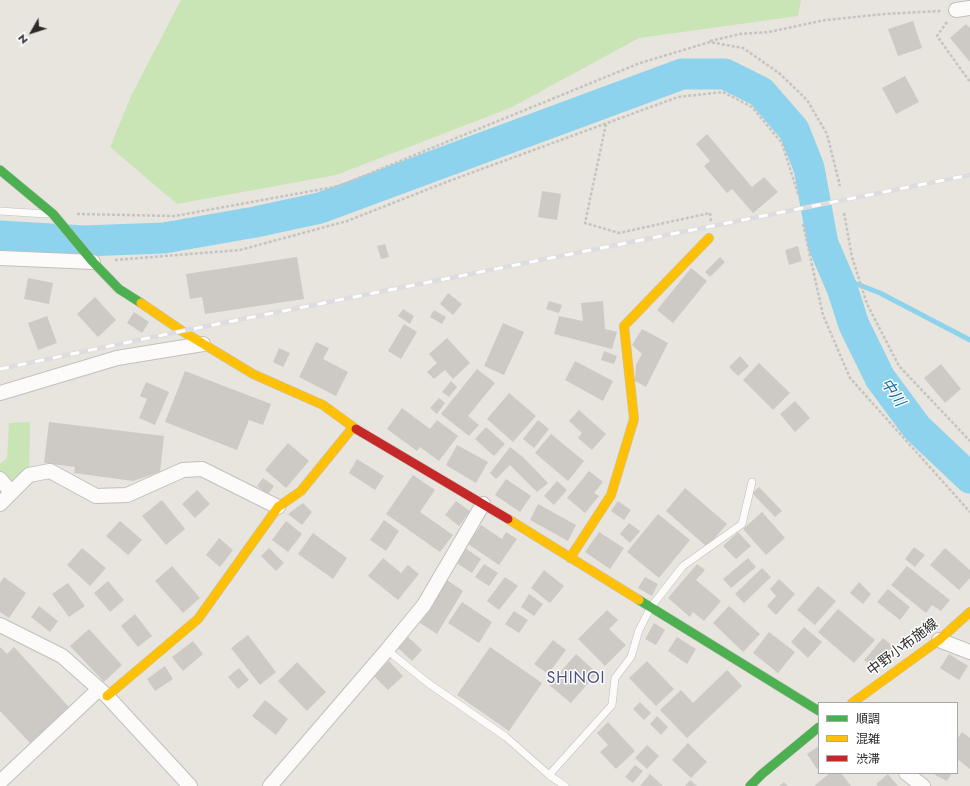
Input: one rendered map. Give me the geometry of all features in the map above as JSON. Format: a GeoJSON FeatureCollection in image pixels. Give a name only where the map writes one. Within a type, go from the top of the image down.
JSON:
{"type":"FeatureCollection","features":[{"type":"Feature","properties":{"kind":"street"},"geometry":{"type":"LineString","coordinates":[[956,10],[970,8]]}},
{"type":"Feature","properties":{"kind":"street"},"geometry":{"type":"LineString","coordinates":[[0,170],[53,214],[93,262],[119,289],[252,374],[323,404],[353,427],[483,504],[818,710]]}},
{"type":"Feature","properties":{"kind":"street"},"geometry":{"type":"LineString","coordinates":[[570,558],[611,495],[634,419],[624,326],[709,238]]}},
{"type":"Feature","properties":{"kind":"street"},"geometry":{"type":"LineString","coordinates":[[0,258],[93,262]]}},
{"type":"Feature","properties":{"kind":"street"},"geometry":{"type":"LineString","coordinates":[[0,393],[117,358],[203,344]]}},
{"type":"Feature","properties":{"kind":"street"},"geometry":{"type":"LineString","coordinates":[[0,782],[103,693],[198,618],[278,507],[301,491],[353,427]]}},
{"type":"Feature","properties":{"kind":"street"},"geometry":{"type":"LineString","coordinates":[[0,504],[29,474],[50,471],[96,496],[127,495],[183,470],[202,469],[278,507]]}},
{"type":"Feature","properties":{"kind":"street"},"geometry":{"type":"LineString","coordinates":[[0,479],[11,492]]}},
{"type":"Feature","properties":{"kind":"street"},"geometry":{"type":"LineString","coordinates":[[270,786],[424,605],[483,504]]}},
{"type":"Feature","properties":{"kind":"street","name":"中野小布施線"},"geometry":{"type":"LineString","coordinates":[[853,702],[939,640],[970,612]]}},
{"type":"Feature","properties":{"kind":"street"},"geometry":{"type":"LineString","coordinates":[[0,625],[62,656],[103,693],[190,786]]}},
{"type":"Feature","properties":{"kind":"street"},"geometry":{"type":"LineString","coordinates":[[939,640],[970,652]]}},
{"type":"Feature","properties":{"kind":"street"},"geometry":{"type":"LineString","coordinates":[[750,786],[762,774],[818,728]]}},
{"type":"Feature","properties":{"kind":"street"},"geometry":{"type":"LineString","coordinates":[[907,774],[923,786]]}},
{"type":"Feature","properties":{"kind":"lane"},"geometry":{"type":"LineString","coordinates":[[0,211],[53,214]]}},
{"type":"Feature","properties":{"kind":"lane"},"geometry":{"type":"LineString","coordinates":[[549,776],[612,704],[615,678],[631,657],[639,630],[652,607],[683,566],[742,524],[752,482]]}},
{"type":"Feature","properties":{"kind":"lane"},"geometry":{"type":"LineString","coordinates":[[387,650],[428,683],[506,737],[549,776],[565,786]]}},
{"type":"Feature","properties":{"kind":"path"},"geometry":{"type":"LineString","coordinates":[[53,214],[175,216],[339,186],[640,63],[710,42],[740,34],[769,32],[825,20],[884,14],[956,10]]}},
{"type":"Feature","properties":{"kind":"path"},"geometry":{"type":"LineString","coordinates":[[956,10],[937,36],[970,82]]}},
{"type":"Feature","properties":{"kind":"path"},"geometry":{"type":"LineString","coordinates":[[710,42],[743,48],[779,72],[807,100],[827,134],[840,186]]}},
{"type":"Feature","properties":{"kind":"path"},"geometry":{"type":"LineString","coordinates":[[93,262],[240,250],[339,223],[678,97],[724,92],[752,107],[782,142],[798,194]]}},
{"type":"Feature","properties":{"kind":"path"},"geometry":{"type":"LineString","coordinates":[[606,123],[585,223],[619,233],[710,213],[711,226],[709,238]]}},
{"type":"Feature","properties":{"kind":"path"},"geometry":{"type":"LineString","coordinates":[[844,213],[852,256],[867,304],[899,366],[970,441]]}},
{"type":"Feature","properties":{"kind":"path"},"geometry":{"type":"LineString","coordinates":[[802,224],[823,315],[850,378],[970,512]]}},
{"type":"Feature","properties":{"kind":"green space"},"geometry":{"type":"Polygon","coordinates":[[[181,0],[801,0],[798,16],[639,38],[510,108],[336,175],[177,204],[110,147],[132,94],[181,0]]]}},
{"type":"Feature","properties":{"kind":"green space"},"geometry":{"type":"Polygon","coordinates":[[[30,422],[29,475],[0,504],[0,464],[7,458],[9,423],[30,422]]]}},
{"type":"Feature","properties":{"kind":"building"},"geometry":{"type":"Polygon","coordinates":[[[913,21],[922,48],[898,56],[888,29],[913,21]]]}},
{"type":"Feature","properties":{"kind":"building"},"geometry":{"type":"Polygon","coordinates":[[[966,24],[970,28],[970,62],[950,38],[966,24]]]}},
{"type":"Feature","properties":{"kind":"building"},"geometry":{"type":"Polygon","coordinates":[[[905,76],[919,102],[896,114],[882,88],[905,76]]]}},
{"type":"Feature","properties":{"kind":"building"},"geometry":{"type":"Polygon","coordinates":[[[707,134],[752,187],[764,177],[778,192],[753,213],[732,189],[727,193],[704,166],[710,161],[696,144],[707,134]]]}},
{"type":"Feature","properties":{"kind":"building"},"geometry":{"type":"Polygon","coordinates":[[[542,191],[561,194],[557,220],[538,217],[542,191]]]}},
{"type":"Feature","properties":{"kind":"building"},"geometry":{"type":"Polygon","coordinates":[[[385,244],[389,257],[381,259],[377,246],[385,244]]]}},
{"type":"Feature","properties":{"kind":"building"},"geometry":{"type":"Polygon","coordinates":[[[798,246],[802,261],[789,265],[785,250],[798,246]]]}},
{"type":"Feature","properties":{"kind":"building"},"geometry":{"type":"Polygon","coordinates":[[[297,257],[304,299],[205,314],[202,297],[190,299],[186,274],[297,257]]]}},
{"type":"Feature","properties":{"kind":"building"},"geometry":{"type":"Polygon","coordinates":[[[720,257],[725,262],[710,277],[705,272],[720,257]]]}},
{"type":"Feature","properties":{"kind":"building"},"geometry":{"type":"Polygon","coordinates":[[[691,268],[707,281],[673,323],[657,310],[691,268]]]}},
{"type":"Feature","properties":{"kind":"building"},"geometry":{"type":"Polygon","coordinates":[[[28,278],[53,283],[49,304],[24,299],[28,278]]]}},
{"type":"Feature","properties":{"kind":"building"},"geometry":{"type":"Polygon","coordinates":[[[448,293],[462,304],[453,315],[440,304],[448,293]]]}},
{"type":"Feature","properties":{"kind":"building"},"geometry":{"type":"Polygon","coordinates":[[[95,297],[116,320],[98,337],[77,314],[95,297]]]}},
{"type":"Feature","properties":{"kind":"building"},"geometry":{"type":"Polygon","coordinates":[[[549,301],[562,305],[559,313],[546,309],[549,301]]]}},
{"type":"Feature","properties":{"kind":"building"},"geometry":{"type":"Polygon","coordinates":[[[603,301],[605,329],[617,332],[612,349],[554,334],[559,316],[583,321],[581,303],[603,301]]]}},
{"type":"Feature","properties":{"kind":"building"},"geometry":{"type":"Polygon","coordinates":[[[403,309],[414,316],[410,324],[398,316],[403,309]]]}},
{"type":"Feature","properties":{"kind":"building"},"geometry":{"type":"Polygon","coordinates":[[[434,310],[446,317],[442,324],[430,317],[434,310]]]}},
{"type":"Feature","properties":{"kind":"building"},"geometry":{"type":"Polygon","coordinates":[[[134,312],[149,322],[142,333],[127,323],[134,312]]]}},
{"type":"Feature","properties":{"kind":"building"},"geometry":{"type":"Polygon","coordinates":[[[47,316],[57,343],[38,350],[28,323],[47,316]]]}},
{"type":"Feature","properties":{"kind":"building"},"geometry":{"type":"Polygon","coordinates":[[[503,323],[524,332],[504,375],[484,366],[503,323]]]}},
{"type":"Feature","properties":{"kind":"building"},"geometry":{"type":"Polygon","coordinates":[[[404,324],[417,332],[401,359],[388,351],[404,324]]]}},
{"type":"Feature","properties":{"kind":"building"},"geometry":{"type":"Polygon","coordinates":[[[642,329],[668,343],[646,387],[635,381],[636,365],[642,354],[632,345],[642,329]]]}},
{"type":"Feature","properties":{"kind":"building"},"geometry":{"type":"Polygon","coordinates":[[[447,338],[470,363],[453,379],[445,370],[434,379],[427,372],[437,363],[429,354],[447,338]]]}},
{"type":"Feature","properties":{"kind":"building"},"geometry":{"type":"Polygon","coordinates":[[[316,342],[329,348],[323,359],[348,372],[336,396],[299,377],[316,342]]]}},
{"type":"Feature","properties":{"kind":"building"},"geometry":{"type":"Polygon","coordinates":[[[279,348],[290,353],[283,367],[273,362],[279,348]]]}},
{"type":"Feature","properties":{"kind":"building"},"geometry":{"type":"Polygon","coordinates":[[[604,351],[617,356],[614,364],[601,360],[604,351]]]}},
{"type":"Feature","properties":{"kind":"building"},"geometry":{"type":"Polygon","coordinates":[[[740,356],[749,366],[738,376],[729,367],[740,356]]]}},
{"type":"Feature","properties":{"kind":"building"},"geometry":{"type":"Polygon","coordinates":[[[575,361],[613,381],[603,401],[565,380],[575,361]]]}},
{"type":"Feature","properties":{"kind":"building"},"geometry":{"type":"Polygon","coordinates":[[[759,363],[790,393],[773,410],[743,380],[759,363]]]}},
{"type":"Feature","properties":{"kind":"building"},"geometry":{"type":"Polygon","coordinates":[[[941,364],[961,389],[945,403],[924,378],[941,364]]]}},
{"type":"Feature","properties":{"kind":"building"},"geometry":{"type":"Polygon","coordinates":[[[477,369],[495,383],[468,416],[479,425],[469,436],[441,414],[477,369]]]}},
{"type":"Feature","properties":{"kind":"building"},"geometry":{"type":"Polygon","coordinates":[[[185,371],[271,404],[263,425],[249,420],[237,450],[165,422],[185,371]]]}},
{"type":"Feature","properties":{"kind":"building"},"geometry":{"type":"Polygon","coordinates":[[[451,381],[457,387],[449,397],[442,392],[451,381]]]}},
{"type":"Feature","properties":{"kind":"building"},"geometry":{"type":"Polygon","coordinates":[[[146,382],[169,392],[155,425],[139,418],[147,399],[140,396],[146,382]]]}},
{"type":"Feature","properties":{"kind":"building"},"geometry":{"type":"Polygon","coordinates":[[[509,393],[536,416],[513,442],[487,419],[509,393]]]}},
{"type":"Feature","properties":{"kind":"building"},"geometry":{"type":"Polygon","coordinates":[[[439,398],[445,403],[437,414],[430,408],[439,398]]]}},
{"type":"Feature","properties":{"kind":"building"},"geometry":{"type":"Polygon","coordinates":[[[795,401],[810,418],[795,432],[780,414],[795,401]]]}},
{"type":"Feature","properties":{"kind":"building"},"geometry":{"type":"Polygon","coordinates":[[[402,408],[430,429],[437,420],[458,436],[439,461],[420,447],[417,451],[387,429],[402,408]]]}},
{"type":"Feature","properties":{"kind":"building"},"geometry":{"type":"Polygon","coordinates":[[[579,410],[606,434],[592,450],[578,438],[582,433],[569,421],[579,410]]]}},
{"type":"Feature","properties":{"kind":"building"},"geometry":{"type":"Polygon","coordinates":[[[538,420],[549,429],[534,448],[523,439],[538,420]]]}},
{"type":"Feature","properties":{"kind":"building"},"geometry":{"type":"Polygon","coordinates":[[[49,422],[164,436],[160,472],[133,481],[74,473],[75,467],[44,463],[49,422]]]}},
{"type":"Feature","properties":{"kind":"building"},"geometry":{"type":"Polygon","coordinates":[[[486,427],[505,444],[494,456],[475,439],[486,427]]]}},
{"type":"Feature","properties":{"kind":"building"},"geometry":{"type":"Polygon","coordinates":[[[551,434],[584,461],[568,481],[535,453],[551,434]]]}},
{"type":"Feature","properties":{"kind":"building"},"geometry":{"type":"Polygon","coordinates":[[[288,443],[309,461],[286,488],[265,470],[288,443]]]}},
{"type":"Feature","properties":{"kind":"building"},"geometry":{"type":"Polygon","coordinates":[[[457,445],[488,462],[476,483],[446,465],[457,445]]]}},
{"type":"Feature","properties":{"kind":"building"},"geometry":{"type":"Polygon","coordinates":[[[510,447],[523,457],[548,483],[537,492],[510,465],[496,479],[490,473],[510,447]]]}},
{"type":"Feature","properties":{"kind":"building"},"geometry":{"type":"Polygon","coordinates":[[[357,459],[384,476],[375,490],[349,473],[357,459]]]}},
{"type":"Feature","properties":{"kind":"building"},"geometry":{"type":"Polygon","coordinates":[[[589,471],[603,482],[594,493],[599,496],[585,513],[567,498],[589,471]]]}},
{"type":"Feature","properties":{"kind":"building"},"geometry":{"type":"Polygon","coordinates":[[[413,475],[435,490],[420,512],[453,535],[440,552],[386,514],[413,475]]]}},
{"type":"Feature","properties":{"kind":"building"},"geometry":{"type":"Polygon","coordinates":[[[263,478],[274,486],[268,494],[257,486],[263,478]]]}},
{"type":"Feature","properties":{"kind":"building"},"geometry":{"type":"Polygon","coordinates":[[[506,479],[531,496],[520,512],[495,495],[506,479]]]}},
{"type":"Feature","properties":{"kind":"building"},"geometry":{"type":"Polygon","coordinates":[[[557,481],[567,490],[554,505],[544,496],[557,481]]]}},
{"type":"Feature","properties":{"kind":"building"},"geometry":{"type":"Polygon","coordinates":[[[759,487],[782,511],[775,517],[752,493],[759,487]]]}},
{"type":"Feature","properties":{"kind":"building"},"geometry":{"type":"Polygon","coordinates":[[[685,488],[727,524],[707,547],[666,511],[685,488]]]}},
{"type":"Feature","properties":{"kind":"building"},"geometry":{"type":"Polygon","coordinates":[[[197,490],[210,504],[195,518],[182,504],[197,490]]]}},
{"type":"Feature","properties":{"kind":"building"},"geometry":{"type":"Polygon","coordinates":[[[162,500],[185,529],[166,545],[142,516],[162,500]]]}},
{"type":"Feature","properties":{"kind":"building"},"geometry":{"type":"Polygon","coordinates":[[[456,501],[470,511],[459,526],[445,515],[456,501]]]}},
{"type":"Feature","properties":{"kind":"building"},"geometry":{"type":"Polygon","coordinates":[[[618,501],[631,510],[624,520],[611,511],[618,501]]]}},
{"type":"Feature","properties":{"kind":"building"},"geometry":{"type":"Polygon","coordinates":[[[303,503],[312,512],[302,525],[288,514],[303,503]]]}},
{"type":"Feature","properties":{"kind":"building"},"geometry":{"type":"Polygon","coordinates":[[[538,504],[576,525],[568,541],[530,520],[538,504]]]}},
{"type":"Feature","properties":{"kind":"building"},"geometry":{"type":"Polygon","coordinates":[[[762,512],[785,538],[766,555],[743,529],[762,512]]]}},
{"type":"Feature","properties":{"kind":"building"},"geometry":{"type":"Polygon","coordinates":[[[658,514],[690,540],[659,578],[627,552],[658,514]]]}},
{"type":"Feature","properties":{"kind":"building"},"geometry":{"type":"Polygon","coordinates":[[[384,520],[399,531],[386,551],[370,540],[384,520]]]}},
{"type":"Feature","properties":{"kind":"building"},"geometry":{"type":"Polygon","coordinates":[[[120,521],[142,540],[128,555],[106,536],[120,521]]]}},
{"type":"Feature","properties":{"kind":"building"},"geometry":{"type":"Polygon","coordinates":[[[286,521],[302,534],[288,552],[272,540],[286,521]]]}},
{"type":"Feature","properties":{"kind":"building"},"geometry":{"type":"Polygon","coordinates":[[[629,523],[640,531],[630,543],[620,534],[629,523]]]}},
{"type":"Feature","properties":{"kind":"building"},"geometry":{"type":"Polygon","coordinates":[[[481,525],[502,539],[506,532],[517,539],[499,565],[468,544],[481,525]]]}},
{"type":"Feature","properties":{"kind":"building"},"geometry":{"type":"Polygon","coordinates":[[[599,532],[624,548],[610,569],[585,552],[599,532]]]}},
{"type":"Feature","properties":{"kind":"building"},"geometry":{"type":"Polygon","coordinates":[[[738,532],[751,546],[736,559],[723,546],[738,532]]]}},
{"type":"Feature","properties":{"kind":"building"},"geometry":{"type":"Polygon","coordinates":[[[313,533],[347,558],[333,579],[298,554],[313,533]]]}},
{"type":"Feature","properties":{"kind":"building"},"geometry":{"type":"Polygon","coordinates":[[[219,538],[233,550],[220,567],[206,555],[219,538]]]}},
{"type":"Feature","properties":{"kind":"building"},"geometry":{"type":"Polygon","coordinates":[[[914,547],[925,555],[915,567],[905,559],[914,547]]]}},
{"type":"Feature","properties":{"kind":"building"},"geometry":{"type":"Polygon","coordinates":[[[82,548],[106,568],[90,586],[67,565],[82,548]]]}},
{"type":"Feature","properties":{"kind":"building"},"geometry":{"type":"Polygon","coordinates":[[[269,548],[284,563],[276,571],[261,556],[269,548]]]}},
{"type":"Feature","properties":{"kind":"building"},"geometry":{"type":"Polygon","coordinates":[[[465,548],[481,559],[472,573],[455,562],[465,548]]]}},
{"type":"Feature","properties":{"kind":"building"},"geometry":{"type":"Polygon","coordinates":[[[945,548],[970,570],[970,578],[959,590],[930,565],[945,548]]]}},
{"type":"Feature","properties":{"kind":"building"},"geometry":{"type":"Polygon","coordinates":[[[383,558],[401,573],[408,565],[419,574],[398,600],[368,576],[383,558]]]}},
{"type":"Feature","properties":{"kind":"building"},"geometry":{"type":"Polygon","coordinates":[[[748,558],[756,567],[731,588],[723,579],[748,558]]]}},
{"type":"Feature","properties":{"kind":"building"},"geometry":{"type":"Polygon","coordinates":[[[484,564],[498,573],[489,586],[475,577],[484,564]]]}},
{"type":"Feature","properties":{"kind":"building"},"geometry":{"type":"Polygon","coordinates":[[[697,564],[705,570],[696,580],[721,601],[704,621],[693,612],[690,617],[668,598],[697,564]]]}},
{"type":"Feature","properties":{"kind":"building"},"geometry":{"type":"Polygon","coordinates":[[[172,566],[200,598],[183,613],[155,581],[172,566]]]}},
{"type":"Feature","properties":{"kind":"building"},"geometry":{"type":"Polygon","coordinates":[[[907,566],[950,600],[941,611],[932,605],[926,613],[891,585],[907,566]]]}},
{"type":"Feature","properties":{"kind":"building"},"geometry":{"type":"Polygon","coordinates":[[[762,568],[771,577],[744,603],[735,594],[762,568]]]}},
{"type":"Feature","properties":{"kind":"building"},"geometry":{"type":"Polygon","coordinates":[[[544,570],[564,586],[550,603],[531,588],[544,570]]]}},
{"type":"Feature","properties":{"kind":"building"},"geometry":{"type":"Polygon","coordinates":[[[4,577],[26,593],[9,618],[0,612],[0,583],[4,577]]]}},
{"type":"Feature","properties":{"kind":"building"},"geometry":{"type":"Polygon","coordinates":[[[505,577],[518,586],[499,610],[487,601],[505,577]]]}},
{"type":"Feature","properties":{"kind":"building"},"geometry":{"type":"Polygon","coordinates":[[[645,577],[658,584],[652,596],[638,588],[645,577]]]}},
{"type":"Feature","properties":{"kind":"building"},"geometry":{"type":"Polygon","coordinates":[[[779,579],[795,594],[776,615],[767,606],[776,596],[770,589],[779,579]]]}},
{"type":"Feature","properties":{"kind":"building"},"geometry":{"type":"Polygon","coordinates":[[[447,580],[463,591],[437,634],[420,623],[447,580]]]}},
{"type":"Feature","properties":{"kind":"building"},"geometry":{"type":"Polygon","coordinates":[[[108,581],[124,600],[110,612],[94,593],[108,581]]]}},
{"type":"Feature","properties":{"kind":"building"},"geometry":{"type":"Polygon","coordinates":[[[859,582],[871,594],[863,604],[850,593],[859,582]]]}},
{"type":"Feature","properties":{"kind":"building"},"geometry":{"type":"Polygon","coordinates":[[[68,583],[85,606],[69,617],[52,594],[68,583]]]}},
{"type":"Feature","properties":{"kind":"building"},"geometry":{"type":"Polygon","coordinates":[[[818,586],[836,601],[815,625],[797,610],[818,586]]]}},
{"type":"Feature","properties":{"kind":"building"},"geometry":{"type":"Polygon","coordinates":[[[888,589],[910,607],[900,620],[877,602],[888,589]]]}},
{"type":"Feature","properties":{"kind":"building"},"geometry":{"type":"Polygon","coordinates":[[[529,594],[543,604],[534,616],[521,607],[529,594]]]}},
{"type":"Feature","properties":{"kind":"building"},"geometry":{"type":"Polygon","coordinates":[[[462,602],[492,622],[479,643],[448,623],[462,602]]]}},
{"type":"Feature","properties":{"kind":"building"},"geometry":{"type":"Polygon","coordinates":[[[39,606],[58,621],[50,632],[31,617],[39,606]]]}},
{"type":"Feature","properties":{"kind":"building"},"geometry":{"type":"Polygon","coordinates":[[[729,606],[760,634],[743,652],[713,623],[729,606]]]}},
{"type":"Feature","properties":{"kind":"building"},"geometry":{"type":"Polygon","coordinates":[[[838,609],[875,640],[854,663],[818,632],[838,609]]]}},
{"type":"Feature","properties":{"kind":"building"},"geometry":{"type":"Polygon","coordinates":[[[607,610],[618,620],[609,629],[626,645],[605,666],[578,639],[607,610]]]}},
{"type":"Feature","properties":{"kind":"building"},"geometry":{"type":"Polygon","coordinates":[[[514,611],[528,620],[519,633],[505,624],[514,611]]]}},
{"type":"Feature","properties":{"kind":"building"},"geometry":{"type":"Polygon","coordinates":[[[135,614],[152,636],[138,647],[121,626],[135,614]]]}},
{"type":"Feature","properties":{"kind":"building"},"geometry":{"type":"Polygon","coordinates":[[[654,623],[665,630],[656,645],[645,639],[654,623]]]}},
{"type":"Feature","properties":{"kind":"building"},"geometry":{"type":"Polygon","coordinates":[[[804,627],[822,642],[808,658],[791,642],[804,627]]]}},
{"type":"Feature","properties":{"kind":"building"},"geometry":{"type":"Polygon","coordinates":[[[89,629],[122,665],[104,682],[70,646],[89,629]]]}},
{"type":"Feature","properties":{"kind":"building"},"geometry":{"type":"Polygon","coordinates":[[[769,632],[795,652],[778,673],[753,653],[769,632]]]}},
{"type":"Feature","properties":{"kind":"building"},"geometry":{"type":"Polygon","coordinates":[[[248,635],[276,672],[260,685],[231,648],[248,635]]]}},
{"type":"Feature","properties":{"kind":"building"},"geometry":{"type":"Polygon","coordinates":[[[408,637],[422,650],[412,661],[398,648],[408,637]]]}},
{"type":"Feature","properties":{"kind":"building"},"geometry":{"type":"Polygon","coordinates":[[[677,637],[696,649],[687,664],[668,651],[677,637]]]}},
{"type":"Feature","properties":{"kind":"building"},"geometry":{"type":"Polygon","coordinates":[[[883,638],[896,649],[882,666],[878,662],[873,667],[864,660],[883,638]]]}},
{"type":"Feature","properties":{"kind":"building"},"geometry":{"type":"Polygon","coordinates":[[[553,640],[566,650],[548,674],[534,664],[553,640]]]}},
{"type":"Feature","properties":{"kind":"building"},"geometry":{"type":"Polygon","coordinates":[[[193,641],[203,654],[183,671],[172,657],[193,641]]]}},
{"type":"Feature","properties":{"kind":"building"},"geometry":{"type":"Polygon","coordinates":[[[0,647],[7,654],[14,647],[69,707],[30,743],[0,711],[0,647]]]}},
{"type":"Feature","properties":{"kind":"building"},"geometry":{"type":"Polygon","coordinates":[[[490,647],[542,683],[509,731],[457,695],[490,647]]]}},
{"type":"Feature","properties":{"kind":"building"},"geometry":{"type":"Polygon","coordinates":[[[576,654],[597,673],[571,703],[549,685],[576,654]]]}},
{"type":"Feature","properties":{"kind":"building"},"geometry":{"type":"Polygon","coordinates":[[[949,654],[968,666],[959,680],[940,668],[949,654]]]}},
{"type":"Feature","properties":{"kind":"building"},"geometry":{"type":"Polygon","coordinates":[[[389,661],[403,676],[388,690],[374,676],[389,661]]]}},
{"type":"Feature","properties":{"kind":"building"},"geometry":{"type":"Polygon","coordinates":[[[647,661],[674,689],[656,706],[629,678],[647,661]]]}},
{"type":"Feature","properties":{"kind":"building"},"geometry":{"type":"Polygon","coordinates":[[[297,662],[326,692],[307,711],[278,681],[297,662]]]}},
{"type":"Feature","properties":{"kind":"building"},"geometry":{"type":"Polygon","coordinates":[[[165,666],[173,679],[155,691],[147,679],[165,666]]]}},
{"type":"Feature","properties":{"kind":"building"},"geometry":{"type":"Polygon","coordinates":[[[239,668],[249,680],[238,689],[228,677],[239,668]]]}},
{"type":"Feature","properties":{"kind":"building"},"geometry":{"type":"Polygon","coordinates":[[[727,670],[742,686],[687,738],[660,710],[681,690],[693,703],[727,670]]]}},
{"type":"Feature","properties":{"kind":"building"},"geometry":{"type":"Polygon","coordinates":[[[265,700],[288,719],[276,735],[252,716],[265,700]]]}},
{"type":"Feature","properties":{"kind":"building"},"geometry":{"type":"Polygon","coordinates":[[[640,702],[651,713],[644,720],[633,709],[640,702]]]}},
{"type":"Feature","properties":{"kind":"building"},"geometry":{"type":"Polygon","coordinates":[[[657,716],[668,727],[661,735],[650,724],[657,716]]]}},
{"type":"Feature","properties":{"kind":"building"},"geometry":{"type":"Polygon","coordinates":[[[608,722],[635,751],[616,769],[600,752],[608,745],[597,733],[608,722]]]}},
{"type":"Feature","properties":{"kind":"building"},"geometry":{"type":"Polygon","coordinates":[[[962,732],[970,738],[970,769],[958,760],[958,738],[962,732]]]}},
{"type":"Feature","properties":{"kind":"building"},"geometry":{"type":"Polygon","coordinates":[[[688,743],[707,762],[691,778],[672,760],[688,743]]]}},
{"type":"Feature","properties":{"kind":"building"},"geometry":{"type":"Polygon","coordinates":[[[647,745],[659,756],[647,769],[635,758],[647,745]]]}},
{"type":"Feature","properties":{"kind":"building"},"geometry":{"type":"Polygon","coordinates":[[[818,747],[818,768],[817,769],[807,754],[818,747]]]}},
{"type":"Feature","properties":{"kind":"building"},"geometry":{"type":"Polygon","coordinates":[[[635,765],[643,771],[633,783],[625,777],[635,765]]]}},
{"type":"Feature","properties":{"kind":"building"},"geometry":{"type":"Polygon","coordinates":[[[650,774],[663,786],[640,786],[650,774]]]}},
{"type":"Feature","properties":{"kind":"building"},"geometry":{"type":"Polygon","coordinates":[[[829,774],[842,774],[851,786],[814,786],[829,774]]]}},
{"type":"Feature","properties":{"kind":"building"},"geometry":{"type":"Polygon","coordinates":[[[888,774],[898,786],[878,786],[876,784],[888,774]]]}},
{"type":"Feature","properties":{"kind":"building"},"geometry":{"type":"Polygon","coordinates":[[[936,774],[951,774],[947,781],[936,774]]]}},
{"type":"Feature","properties":{"kind":"building"},"geometry":{"type":"Polygon","coordinates":[[[690,780],[697,786],[685,786],[690,780]]]}},
{"type":"Feature","properties":{"kind":"building"},"geometry":{"type":"Polygon","coordinates":[[[784,782],[788,786],[779,786],[784,782]]]}},
{"type":"Feature","properties":{"kind":"waterway","name":"中川"},"geometry":{"type":"LineString","coordinates":[[0,236],[84,241],[164,238],[255,222],[320,208],[682,74],[725,74],[761,92],[794,130],[809,168],[823,244],[842,288],[854,325],[880,378],[917,428],[970,478]]}},
{"type":"Feature","properties":{"kind":"waterway"},"geometry":{"type":"LineString","coordinates":[[842,288],[857,284],[880,293],[970,340]]}},
{"type":"Feature","properties":{"kind":"railway"},"geometry":{"type":"LineString","coordinates":[[0,369],[182,331],[970,175]]}},
{"type":"Feature","properties":{"kind":"traffic: fast"},"geometry":{"type":"LineString","coordinates":[[0,170],[53,214],[93,262],[119,289],[141,303]]}},
{"type":"Feature","properties":{"kind":"traffic: fast"},"geometry":{"type":"LineString","coordinates":[[639,600],[818,710]]}},
{"type":"Feature","properties":{"kind":"traffic: fast"},"geometry":{"type":"LineString","coordinates":[[750,786],[762,774],[818,728]]}},
{"type":"Feature","properties":{"kind":"traffic: slow"},"geometry":{"type":"LineString","coordinates":[[570,558],[611,495],[634,419],[624,326],[709,238]]}},
{"type":"Feature","properties":{"kind":"traffic: slow"},"geometry":{"type":"LineString","coordinates":[[141,303],[182,331],[253,374],[323,405],[356,429]]}},
{"type":"Feature","properties":{"kind":"traffic: slow"},"geometry":{"type":"LineString","coordinates":[[107,696],[198,619],[278,507],[301,491],[353,427]]}},
{"type":"Feature","properties":{"kind":"traffic: slow"},"geometry":{"type":"LineString","coordinates":[[508,519],[639,600]]}},
{"type":"Feature","properties":{"kind":"traffic: slow"},"geometry":{"type":"LineString","coordinates":[[853,702],[939,640],[970,612]]}},
{"type":"Feature","properties":{"kind":"traffic: jam"},"geometry":{"type":"LineString","coordinates":[[356,429],[508,519]]}},
{"type":"Feature","properties":{"kind":"district","name":"SHINOI"},"geometry":{"type":"Point","coordinates":[576,679]}}]}
